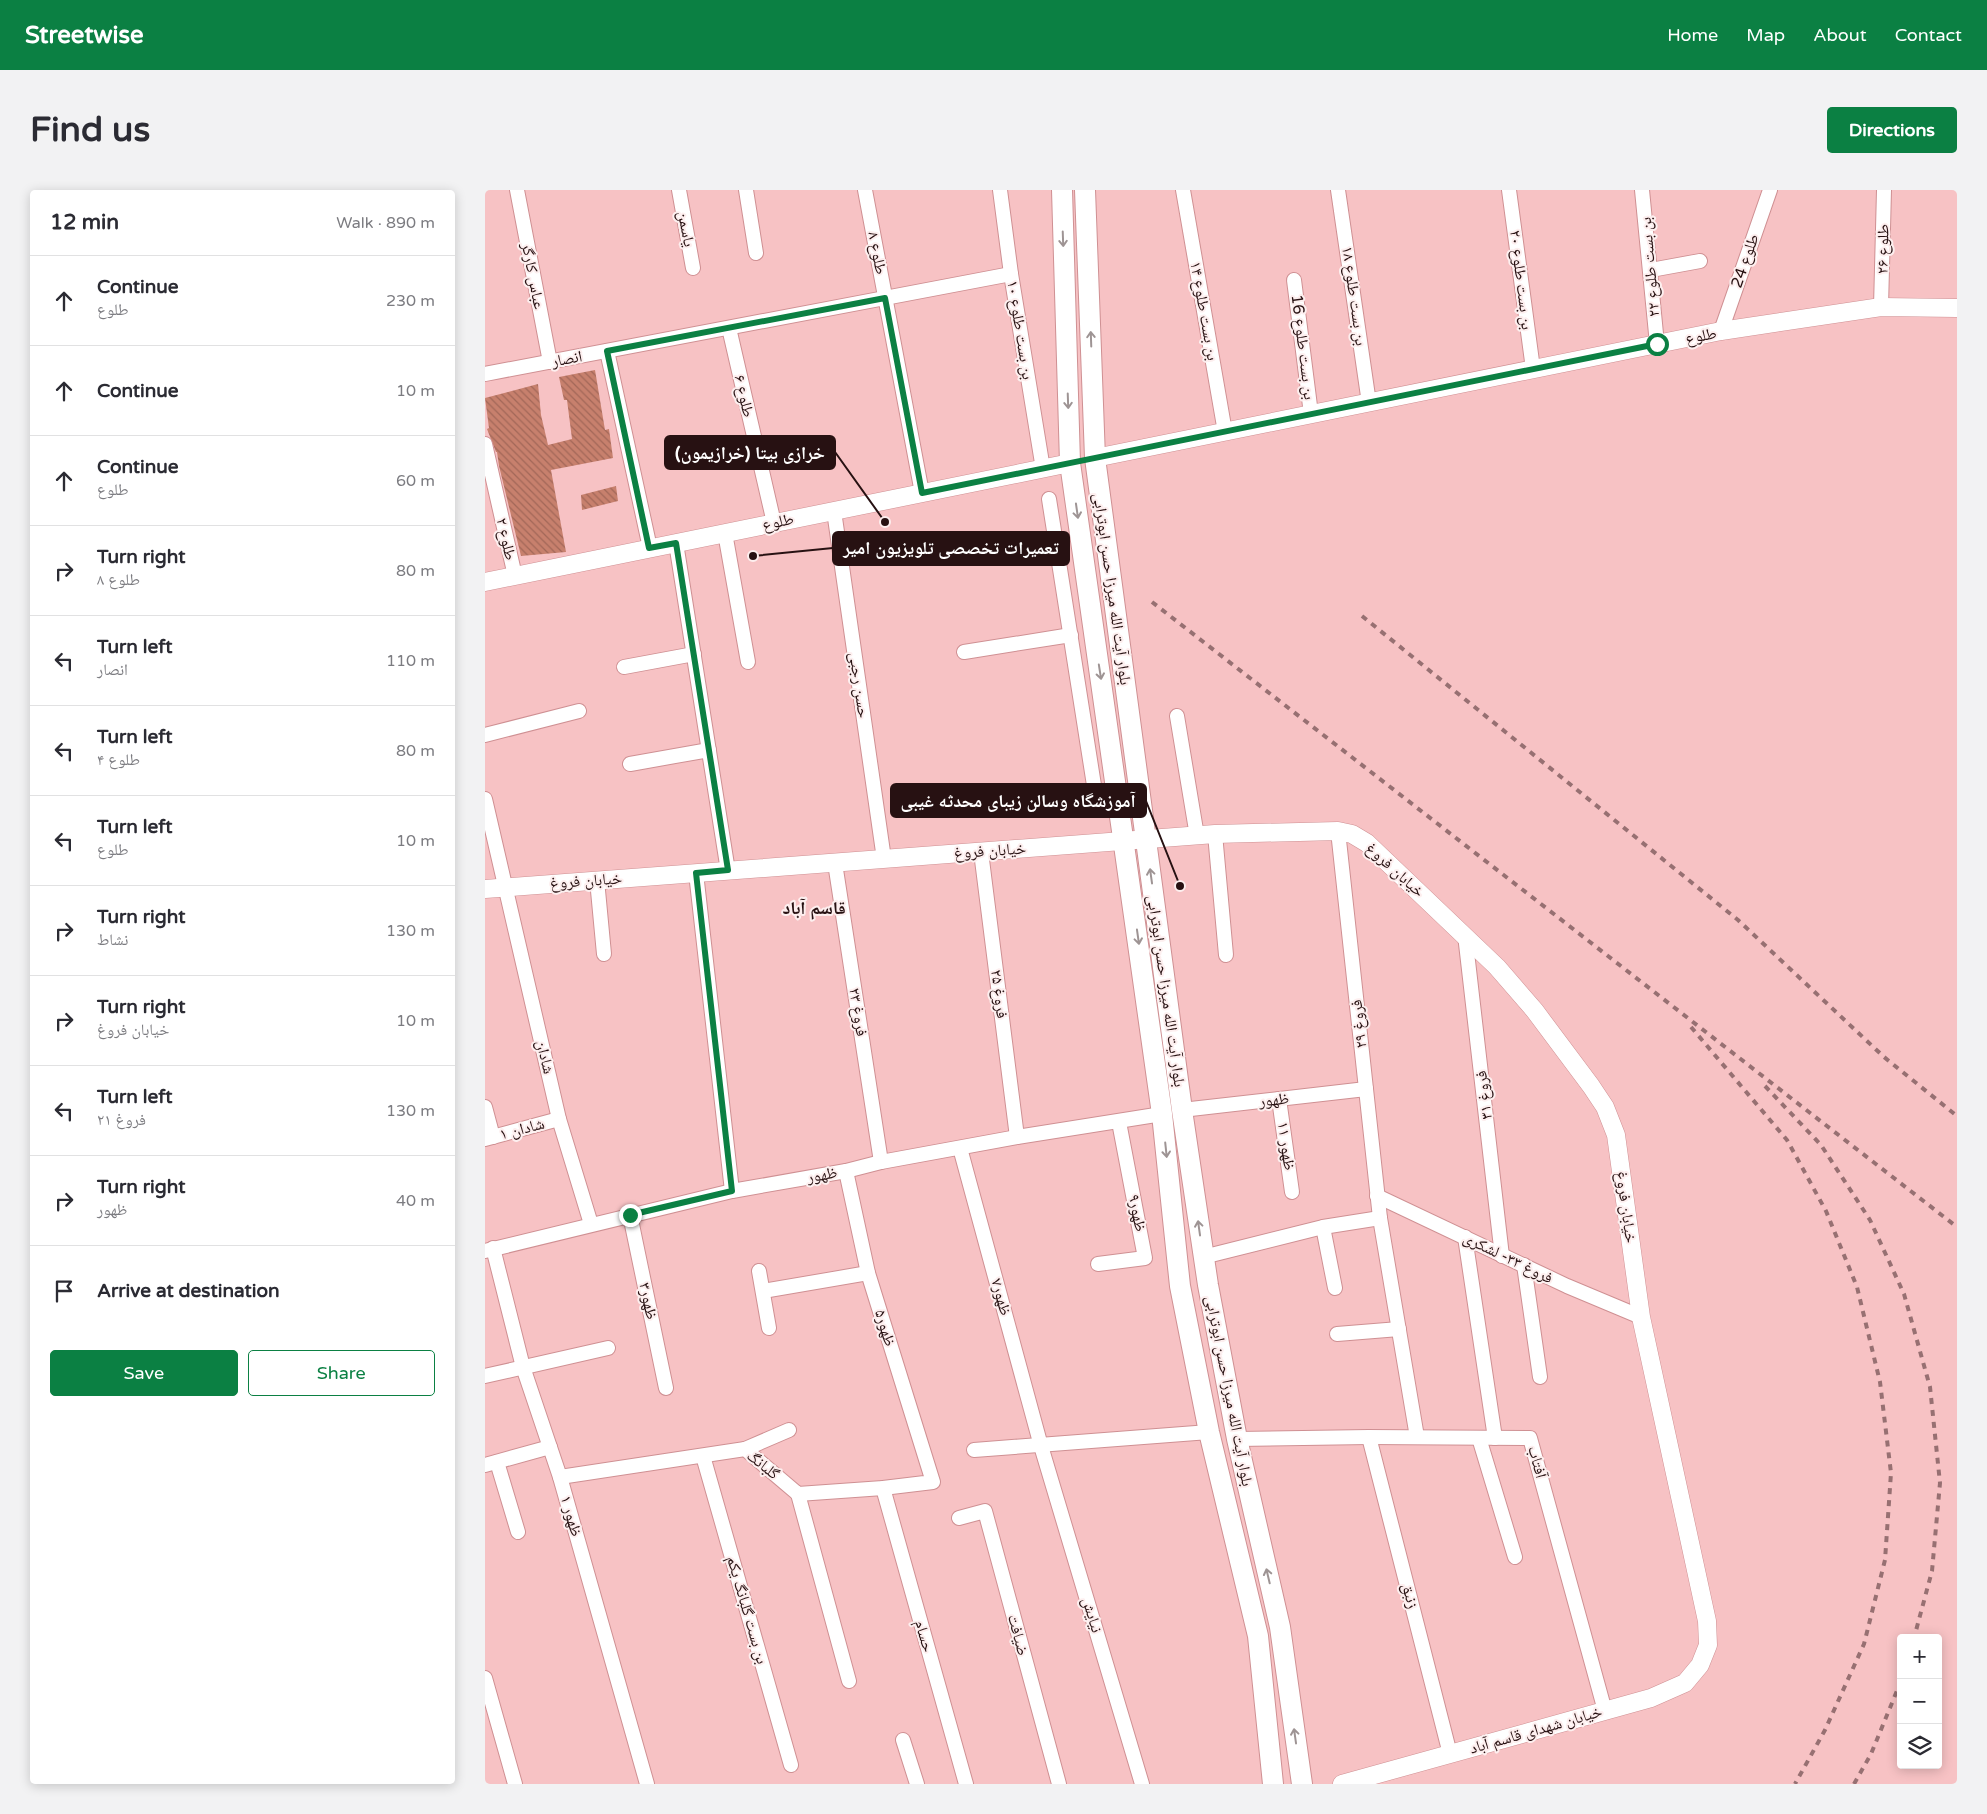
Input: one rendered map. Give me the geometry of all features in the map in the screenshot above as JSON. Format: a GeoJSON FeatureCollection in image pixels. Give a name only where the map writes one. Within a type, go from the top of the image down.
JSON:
{"type":"FeatureCollection","features":[{"type":"Feature","properties":{"kind":"main road","name":"بلوار آیت الله میرزا حسن ابوترابی"},"geometry":{"type":"LineString","coordinates":[[1062,190],[1070,463],[1125,841],[1162,1114],[1180,1286],[1209,1432],[1258,1636],[1273,1784]]}},
{"type":"Feature","properties":{"kind":"main road","name":"بلوار آیت الله میرزا حسن ابوترابی"},"geometry":{"type":"LineString","coordinates":[[1085,190],[1095,458],[1182,1110],[1203,1257],[1237,1439],[1280,1627],[1302,1784]]}},
{"type":"Feature","properties":{"kind":"main road"},"geometry":{"type":"LineString","coordinates":[[1070,463],[1095,458]]}},
{"type":"Feature","properties":{"kind":"street","name":"عباس کارگر"},"geometry":{"type":"LineString","coordinates":[[517,190],[549,362]]}},
{"type":"Feature","properties":{"kind":"street","name":"یاسمن"},"geometry":{"type":"LineString","coordinates":[[679,190],[693,268]]}},
{"type":"Feature","properties":{"kind":"street"},"geometry":{"type":"LineString","coordinates":[[745,190],[756,253]]}},
{"type":"Feature","properties":{"kind":"street","name":"طلوع ۸"},"geometry":{"type":"LineString","coordinates":[[865,190],[922,493]]}},
{"type":"Feature","properties":{"kind":"street","name":"بن بست طلوع ۱۰"},"geometry":{"type":"LineString","coordinates":[[1000,190],[1011,274],[1043,469]]}},
{"type":"Feature","properties":{"kind":"street","name":"بن بست طلوع ۱۴"},"geometry":{"type":"LineString","coordinates":[[1183,190],[1225,432]]}},
{"type":"Feature","properties":{"kind":"street","name":"بن بست طلوع ۱۸"},"geometry":{"type":"LineString","coordinates":[[1338,190],[1369,402]]}},
{"type":"Feature","properties":{"kind":"street","name":"بن بست طلوع ۲۰"},"geometry":{"type":"LineString","coordinates":[[1509,190],[1533,369]]}},
{"type":"Feature","properties":{"kind":"street","name":"بن بست طلوع ۲۲"},"geometry":{"type":"LineString","coordinates":[[1642,190],[1657,344]]}},
{"type":"Feature","properties":{"kind":"street","name":"طلوع 24"},"geometry":{"type":"LineString","coordinates":[[1721,332],[1769,190]]}},
{"type":"Feature","properties":{"kind":"street","name":"طلوع ۲۶"},"geometry":{"type":"LineString","coordinates":[[1881,307],[1885,190]]}},
{"type":"Feature","properties":{"kind":"street"},"geometry":{"type":"LineString","coordinates":[[1651,270],[1700,261]]}},
{"type":"Feature","properties":{"kind":"street","name":"انصار"},"geometry":{"type":"LineString","coordinates":[[485,374],[1011,274]]}},
{"type":"Feature","properties":{"kind":"street","name":"بن بست طلوع 16"},"geometry":{"type":"LineString","coordinates":[[1294,280],[1311,414]]}},
{"type":"Feature","properties":{"kind":"street","name":"طلوع"},"geometry":{"type":"LineString","coordinates":[[1095,458],[1721,332],[1881,307],[1957,308]]}},
{"type":"Feature","properties":{"kind":"street","name":"طلوع ۶"},"geometry":{"type":"LineString","coordinates":[[729,328],[774,523]]}},
{"type":"Feature","properties":{"kind":"street"},"geometry":{"type":"LineString","coordinates":[[607,351],[649,548]]}},
{"type":"Feature","properties":{"kind":"street","name":"طلوع ۲"},"geometry":{"type":"LineString","coordinates":[[485,444],[515,576]]}},
{"type":"Feature","properties":{"kind":"street","name":"طلوع"},"geometry":{"type":"LineString","coordinates":[[485,582],[1070,463]]}},
{"type":"Feature","properties":{"kind":"street"},"geometry":{"type":"LineString","coordinates":[[1049,499],[1096,798]]}},
{"type":"Feature","properties":{"kind":"street","name":"حسن رجبی"},"geometry":{"type":"LineString","coordinates":[[834,511],[884,859]]}},
{"type":"Feature","properties":{"kind":"street"},"geometry":{"type":"LineString","coordinates":[[725,533],[748,662]]}},
{"type":"Feature","properties":{"kind":"street"},"geometry":{"type":"LineString","coordinates":[[676,543],[728,870]]}},
{"type":"Feature","properties":{"kind":"street"},"geometry":{"type":"LineString","coordinates":[[1057,549],[1081,544]]}},
{"type":"Feature","properties":{"kind":"street"},"geometry":{"type":"LineString","coordinates":[[964,652],[1071,635]]}},
{"type":"Feature","properties":{"kind":"street"},"geometry":{"type":"LineString","coordinates":[[624,668],[694,654]]}},
{"type":"Feature","properties":{"kind":"street"},"geometry":{"type":"LineString","coordinates":[[485,735],[579,711]]}},
{"type":"Feature","properties":{"kind":"street"},"geometry":{"type":"LineString","coordinates":[[1177,716],[1197,836]]}},
{"type":"Feature","properties":{"kind":"street"},"geometry":{"type":"LineString","coordinates":[[1088,747],[1111,743]]}},
{"type":"Feature","properties":{"kind":"street"},"geometry":{"type":"LineString","coordinates":[[630,764],[709,750]]}},
{"type":"Feature","properties":{"kind":"street","name":"شادان"},"geometry":{"type":"LineString","coordinates":[[485,799],[559,1119],[591,1224]]}},
{"type":"Feature","properties":{"kind":"street","name":"خیابان فروغ"},"geometry":{"type":"LineString","coordinates":[[485,889],[1215,834],[1338,831],[1352,834],[1367,843],[1497,967],[1535,1011],[1605,1107],[1615,1135],[1641,1316],[1707,1621],[1708,1645]]}},
{"type":"Feature","properties":{"kind":"street","name":"فروغ ۲۹"},"geometry":{"type":"LineString","coordinates":[[1338,831],[1377,1196],[1417,1437]]}},
{"type":"Feature","properties":{"kind":"street"},"geometry":{"type":"LineString","coordinates":[[1215,834],[1226,955]]}},
{"type":"Feature","properties":{"kind":"street","name":"فروغ ۲۵"},"geometry":{"type":"LineString","coordinates":[[981,852],[1017,1136]]}},
{"type":"Feature","properties":{"kind":"street","name":"فروغ ۲۳"},"geometry":{"type":"LineString","coordinates":[[835,863],[881,1162]]}},
{"type":"Feature","properties":{"kind":"street"},"geometry":{"type":"LineString","coordinates":[[696,873],[732,1191]]}},
{"type":"Feature","properties":{"kind":"street"},"geometry":{"type":"LineString","coordinates":[[597,880],[604,954]]}},
{"type":"Feature","properties":{"kind":"street","name":"فروغ ۳۱"},"geometry":{"type":"LineString","coordinates":[[1465,935],[1503,1256]]}},
{"type":"Feature","properties":{"kind":"street","name":"ظهور"},"geometry":{"type":"LineString","coordinates":[[1182,1110],[1366,1090]]}},
{"type":"Feature","properties":{"kind":"street","name":"ظهور ۱۱"},"geometry":{"type":"LineString","coordinates":[[1279,1099],[1292,1192]]}},
{"type":"Feature","properties":{"kind":"street"},"geometry":{"type":"LineString","coordinates":[[485,1107],[489,1138]]}},
{"type":"Feature","properties":{"kind":"street","name":"ظهور"},"geometry":{"type":"LineString","coordinates":[[489,1249],[732,1191],[846,1171],[881,1162],[1017,1136],[1162,1114]]}},
{"type":"Feature","properties":{"kind":"street","name":"شادان ۱"},"geometry":{"type":"LineString","coordinates":[[489,1138],[559,1119]]}},
{"type":"Feature","properties":{"kind":"street","name":"ظهور۹"},"geometry":{"type":"LineString","coordinates":[[1098,1264],[1145,1258],[1119,1122]]}},
{"type":"Feature","properties":{"kind":"street","name":"ظهور۷"},"geometry":{"type":"LineString","coordinates":[[960,1148],[1041,1446]]}},
{"type":"Feature","properties":{"kind":"street","name":"ظهور۵"},"geometry":{"type":"LineString","coordinates":[[846,1171],[868,1273],[933,1482],[883,1488]]}},
{"type":"Feature","properties":{"kind":"street","name":"فروغ ۳۳- لشکری"},"geometry":{"type":"LineString","coordinates":[[1377,1196],[1567,1286],[1641,1316]]}},
{"type":"Feature","properties":{"kind":"street","name":"ظهور۳"},"geometry":{"type":"LineString","coordinates":[[630,1215],[666,1388]]}},
{"type":"Feature","properties":{"kind":"street"},"geometry":{"type":"LineString","coordinates":[[1203,1257],[1323,1227],[1380,1218]]}},
{"type":"Feature","properties":{"kind":"street"},"geometry":{"type":"LineString","coordinates":[[1323,1227],[1335,1288]]}},
{"type":"Feature","properties":{"kind":"street"},"geometry":{"type":"LineString","coordinates":[[1465,1238],[1495,1438]]}},
{"type":"Feature","properties":{"kind":"street","name":"ظهور ۱"},"geometry":{"type":"LineString","coordinates":[[489,1249],[523,1367],[551,1447],[647,1784]]}},
{"type":"Feature","properties":{"kind":"street"},"geometry":{"type":"LineString","coordinates":[[1524,1265],[1540,1377]]}},
{"type":"Feature","properties":{"kind":"street"},"geometry":{"type":"LineString","coordinates":[[759,1271],[769,1328]]}},
{"type":"Feature","properties":{"kind":"street"},"geometry":{"type":"LineString","coordinates":[[763,1291],[868,1273]]}},
{"type":"Feature","properties":{"kind":"street"},"geometry":{"type":"LineString","coordinates":[[1337,1334],[1399,1329]]}},
{"type":"Feature","properties":{"kind":"street"},"geometry":{"type":"LineString","coordinates":[[485,1376],[608,1348]]}},
{"type":"Feature","properties":{"kind":"street"},"geometry":{"type":"LineString","coordinates":[[745,1449],[789,1430]]}},
{"type":"Feature","properties":{"kind":"street"},"geometry":{"type":"LineString","coordinates":[[974,1450],[1209,1432]]}},
{"type":"Feature","properties":{"kind":"street","name":"آفتاب"},"geometry":{"type":"LineString","coordinates":[[1237,1439],[1369,1437],[1530,1438],[1605,1711]]}},
{"type":"Feature","properties":{"kind":"street","name":"زنبق"},"geometry":{"type":"LineString","coordinates":[[1369,1437],[1450,1754]]}},
{"type":"Feature","properties":{"kind":"street"},"geometry":{"type":"LineString","coordinates":[[1479,1438],[1515,1557]]}},
{"type":"Feature","properties":{"kind":"street","name":"نيايش"},"geometry":{"type":"LineString","coordinates":[[1041,1446],[1142,1784]]}},
{"type":"Feature","properties":{"kind":"street"},"geometry":{"type":"LineString","coordinates":[[518,1532],[491,1464],[551,1447]]}},
{"type":"Feature","properties":{"kind":"street","name":"گلبانگ"},"geometry":{"type":"LineString","coordinates":[[560,1478],[745,1449],[798,1494]]}},
{"type":"Feature","properties":{"kind":"street","name":"بن بست گلبانگ یکم"},"geometry":{"type":"LineString","coordinates":[[703,1456],[791,1764]]}},
{"type":"Feature","properties":{"kind":"street"},"geometry":{"type":"LineString","coordinates":[[849,1681],[798,1494],[883,1488]]}},
{"type":"Feature","properties":{"kind":"street","name":"حسام"},"geometry":{"type":"LineString","coordinates":[[883,1488],[966,1784]]}},
{"type":"Feature","properties":{"kind":"street","name":"ضیافت"},"geometry":{"type":"LineString","coordinates":[[959,1518],[985,1512],[1059,1784]]}},
{"type":"Feature","properties":{"kind":"street","name":"خیابان شهدای قاسم آباد"},"geometry":{"type":"LineString","coordinates":[[1342,1784],[1651,1698],[1685,1683],[1700,1665],[1708,1645]]}},
{"type":"Feature","properties":{"kind":"street"},"geometry":{"type":"LineString","coordinates":[[485,1678],[488,1700],[515,1784]]}},
{"type":"Feature","properties":{"kind":"street"},"geometry":{"type":"LineString","coordinates":[[903,1740],[917,1784]]}},
{"type":"Feature","properties":{"kind":"building"},"geometry":{"type":"Polygon","coordinates":[[[595,370],[605,430],[609,429],[613,458],[551,470],[566,552],[521,556],[497,452],[487,429],[489,428],[485,398],[538,384],[541,415],[548,445],[572,439],[567,400],[564,400],[559,377],[595,370]]]}},
{"type":"Feature","properties":{"kind":"building"},"geometry":{"type":"Polygon","coordinates":[[[616,486],[618,501],[582,510],[581,495],[616,486]]]}},
{"type":"Feature","properties":{"kind":"railway"},"geometry":{"type":"LineString","coordinates":[[1152,602],[1957,1227]]}},
{"type":"Feature","properties":{"kind":"railway"},"geometry":{"type":"LineString","coordinates":[[1362,616],[1738,920],[1884,1057],[1957,1116]]}},
{"type":"Feature","properties":{"kind":"railway"},"geometry":{"type":"LineString","coordinates":[[1691,1027],[1787,1140],[1826,1211],[1857,1287],[1880,1382],[1891,1473],[1885,1560],[1864,1644],[1825,1730],[1795,1784]]}},
{"type":"Feature","properties":{"kind":"railway"},"geometry":{"type":"LineString","coordinates":[[1765,1086],[1821,1145],[1870,1220],[1904,1294],[1930,1387],[1940,1483],[1932,1571],[1915,1634]]}},
{"type":"Feature","properties":{"kind":"railway"},"geometry":{"type":"LineString","coordinates":[[1854,1784],[1871,1754],[1897,1691]]}},
{"type":"Feature","properties":{"kind":"place","name":"خرازی بیتا (خرازیمون)"},"geometry":{"type":"Point","coordinates":[885,522]}},
{"type":"Feature","properties":{"kind":"place","name":"تعمیرات تخصصی تلویزیون امیر"},"geometry":{"type":"Point","coordinates":[753,556]}},
{"type":"Feature","properties":{"kind":"place","name":"آموزشگاه وسالن زیبای محدثه غیبی"},"geometry":{"type":"Point","coordinates":[1180,886]}},
{"type":"Feature","properties":{"kind":"district","name":"قاسم آباد"},"geometry":{"type":"Point","coordinates":[814,908]}},
{"type":"Feature","properties":{"kind":"route"},"geometry":{"type":"LineString","coordinates":[[630,1215],[732,1191],[696,873],[728,870],[676,543],[649,548],[607,351],[885,298],[922,493],[1657,344]]}}]}
